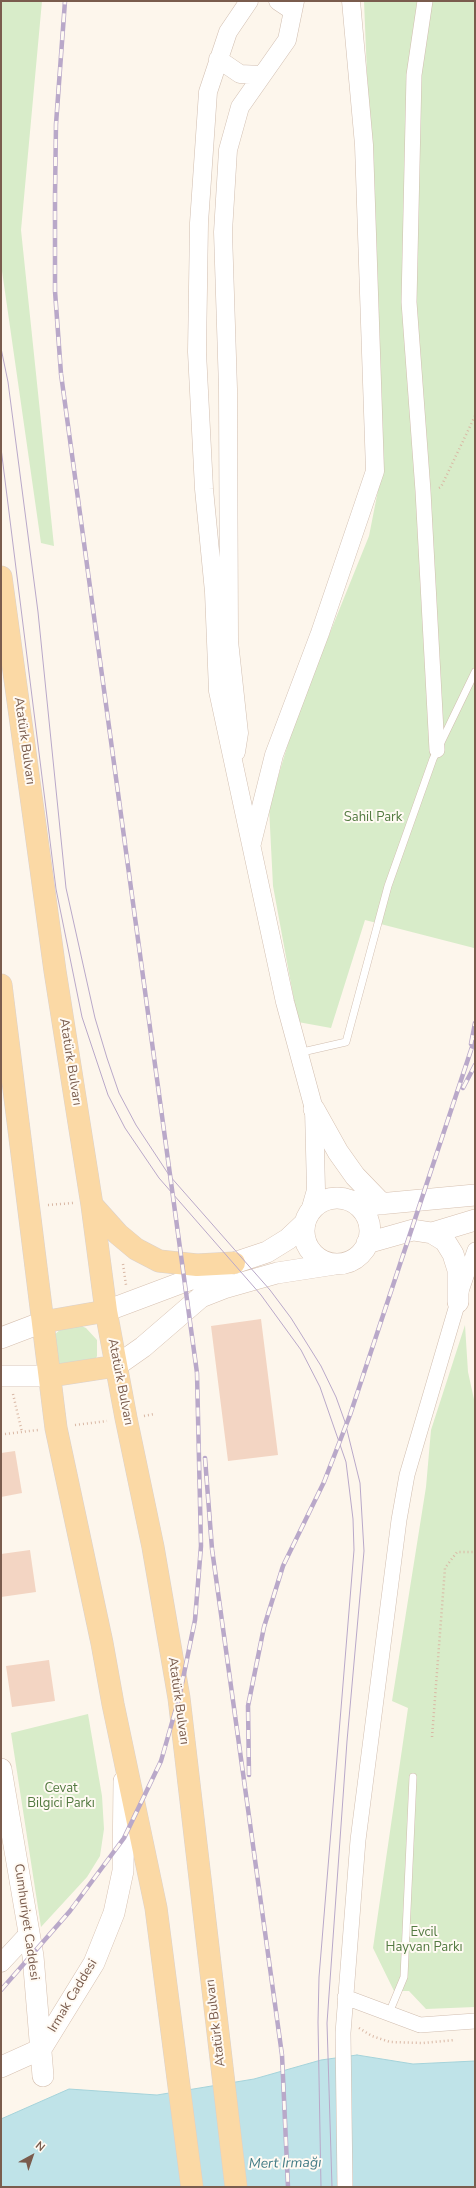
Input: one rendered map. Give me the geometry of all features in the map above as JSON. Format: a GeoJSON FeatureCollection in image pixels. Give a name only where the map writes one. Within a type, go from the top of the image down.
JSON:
{"type":"FeatureCollection","features":[{"type":"Feature","properties":{"kind":"main road","name":"Atatürk Bulvarı"},"geometry":{"type":"LineString","coordinates":[[1,577],[55,971],[92,1203],[106,1311],[126,1418],[153,1547],[179,1698],[236,2187]]}},
{"type":"Feature","properties":{"kind":"main road"},"geometry":{"type":"LineString","coordinates":[[1,985],[51,1376],[56,1428],[156,1908],[192,2187]]}},
{"type":"Feature","properties":{"kind":"main road"},"geometry":{"type":"LineString","coordinates":[[314,1109],[338,1152],[355,1176],[382,1204]]}},
{"type":"Feature","properties":{"kind":"main road"},"geometry":{"type":"LineString","coordinates":[[359,1206],[475,1195]]}},
{"type":"Feature","properties":{"kind":"main road"},"geometry":{"type":"LineString","coordinates":[[1,1338],[43,1322],[106,1311],[267,1252],[288,1238],[325,1199],[347,1199],[359,1206],[369,1222],[370,1232],[368,1243],[362,1252],[354,1259],[335,1264],[277,1273],[224,1288],[201,1297],[144,1346],[116,1366],[51,1376],[1,1376]]}},
{"type":"Feature","properties":{"kind":"main road"},"geometry":{"type":"LineString","coordinates":[[92,1203],[118,1234],[136,1250],[159,1261],[197,1265],[234,1263]]}},
{"type":"Feature","properties":{"kind":"main road"},"geometry":{"type":"LineString","coordinates":[[308,1217],[306,1242],[310,1250],[326,1262],[335,1264]]}},
{"type":"Feature","properties":{"kind":"main road"},"geometry":{"type":"LineString","coordinates":[[432,1233],[475,1220]]}},
{"type":"Feature","properties":{"kind":"main road"},"geometry":{"type":"LineString","coordinates":[[368,1243],[413,1230],[432,1233],[445,1241],[453,1254],[458,1270],[458,1302]]}},
{"type":"Feature","properties":{"kind":"main road","name":"Irmak Caddesi"},"geometry":{"type":"LineString","coordinates":[[41,2049],[94,1963],[114,1913],[123,1871],[124,1758]]}},
{"type":"Feature","properties":{"kind":"main road","name":"Cumhuriyet Caddesi"},"geometry":{"type":"LineString","coordinates":[[1,1769],[33,1956],[43,2076]]}},
{"type":"Feature","properties":{"kind":"main road"},"geometry":{"type":"LineString","coordinates":[[1,2067],[41,2049]]}},
{"type":"Feature","properties":{"kind":"street"},"geometry":{"type":"LineString","coordinates":[[249,1],[228,32],[208,92],[199,223],[197,352],[204,489],[214,592],[218,691],[227,735],[235,763],[251,848],[298,1053],[314,1109],[316,1190],[308,1217]]}},
{"type":"Feature","properties":{"kind":"street"},"geometry":{"type":"LineString","coordinates":[[235,763],[239,733],[229,641],[228,389],[223,232],[228,150],[240,107],[262,75],[274,61],[287,40],[294,6],[278,1]]}},
{"type":"Feature","properties":{"kind":"street"},"geometry":{"type":"LineString","coordinates":[[251,848],[274,755],[320,633],[375,471],[364,145],[351,1]]}},
{"type":"Feature","properties":{"kind":"street"},"geometry":{"type":"LineString","coordinates":[[425,1],[414,75],[409,302],[423,491],[437,750]]}},
{"type":"Feature","properties":{"kind":"street"},"geometry":{"type":"LineString","coordinates":[[218,59],[240,74],[262,75]]}},
{"type":"Feature","properties":{"kind":"street"},"geometry":{"type":"LineString","coordinates":[[345,2187],[343,2033],[345,1997],[358,1840],[399,1520],[407,1475],[458,1302],[475,1250]]}},
{"type":"Feature","properties":{"kind":"street"},"geometry":{"type":"LineString","coordinates":[[1,1963],[29,1933]]}},
{"type":"Feature","properties":{"kind":"street"},"geometry":{"type":"LineString","coordinates":[[345,1997],[420,2025],[475,2021]]}},
{"type":"Feature","properties":{"kind":"lane"},"geometry":{"type":"LineString","coordinates":[[298,1053],[346,1042],[388,886],[437,750],[475,672]]}},
{"type":"Feature","properties":{"kind":"lane"},"geometry":{"type":"LineString","coordinates":[[389,2013],[404,1977],[413,1777]]}},
{"type":"Feature","properties":{"kind":"path"},"geometry":{"type":"LineString","coordinates":[[423,491],[441,487],[475,416]]}},
{"type":"Feature","properties":{"kind":"path"},"geometry":{"type":"LineString","coordinates":[[29,1207],[92,1203]]}},
{"type":"Feature","properties":{"kind":"path"},"geometry":{"type":"LineString","coordinates":[[5,1434],[154,1414]]}},
{"type":"Feature","properties":{"kind":"path"},"geometry":{"type":"LineString","coordinates":[[432,1737],[445,1568],[458,1552],[475,1552]]}},
{"type":"Feature","properties":{"kind":"green space"},"geometry":{"type":"Polygon","coordinates":[[[1,1],[42,1],[21,230],[54,546],[41,543],[1,264],[1,1]]]}},
{"type":"Feature","properties":{"kind":"green space","name":"Sahil Park"},"geometry":{"type":"Polygon","coordinates":[[[364,1],[475,1],[475,944],[474,948],[365,920],[331,1028],[298,1022],[273,886],[269,807],[296,717],[369,536],[383,465],[364,1]]]}},
{"type":"Feature","properties":{"kind":"green space"},"geometry":{"type":"Polygon","coordinates":[[[79,1325],[86,1328],[97,1340],[97,1356],[94,1364],[58,1368],[51,1338],[63,1327],[79,1325]]]}},
{"type":"Feature","properties":{"kind":"green space","name":"Evcil Hayvan Parkı"},"geometry":{"type":"Polygon","coordinates":[[[465,1325],[468,1372],[475,1404],[475,2007],[426,2009],[409,1991],[394,1991],[373,1948],[408,1708],[392,1701],[426,1487],[431,1430],[465,1325]]]}},
{"type":"Feature","properties":{"kind":"green space","name":"Cevat Bilgici Parkı"},"geometry":{"type":"Polygon","coordinates":[[[88,1714],[102,1796],[104,1829],[100,1856],[87,1877],[41,1927],[11,1733],[88,1714]]]}},
{"type":"Feature","properties":{"kind":"water","name":"Mert Irmağı"},"geometry":{"type":"Polygon","coordinates":[[[357,2055],[413,2064],[475,2061],[475,2187],[1,2187],[1,2119],[69,2089],[157,2095],[254,2079],[321,2060],[357,2055]]]}},
{"type":"Feature","properties":{"kind":"building"},"geometry":{"type":"Polygon","coordinates":[[[261,1319],[278,1455],[228,1461],[211,1326],[261,1319]]]}},
{"type":"Feature","properties":{"kind":"building"},"geometry":{"type":"Polygon","coordinates":[[[15,1451],[22,1493],[1,1497],[1,1453],[15,1451]]]}},
{"type":"Feature","properties":{"kind":"building"},"geometry":{"type":"Polygon","coordinates":[[[30,1550],[36,1592],[1,1597],[1,1554],[30,1550]]]}},
{"type":"Feature","properties":{"kind":"building"},"geometry":{"type":"Polygon","coordinates":[[[49,1660],[55,1701],[12,1707],[6,1666],[49,1660]]]}},
{"type":"Feature","properties":{"kind":"tram line"},"geometry":{"type":"LineString","coordinates":[[1,348],[8,382],[38,612],[66,888],[95,1018],[107,1058],[119,1093],[136,1125],[169,1175],[270,1290],[291,1318],[321,1366],[336,1397],[345,1422],[360,1483],[364,1551],[347,1741],[327,2023],[332,2187]]}},
{"type":"Feature","properties":{"kind":"tram line"},"geometry":{"type":"LineString","coordinates":[[1,448],[56,889],[82,1017],[108,1095],[125,1128],[159,1178],[261,1295],[301,1350],[320,1387],[346,1462],[353,1519],[354,1550],[319,1977],[318,2022],[321,2187]]}},
{"type":"Feature","properties":{"kind":"railway"},"geometry":{"type":"LineString","coordinates":[[1,1990],[70,1911],[124,1838],[161,1761],[179,1698],[195,1620],[201,1546],[197,1373],[61,374],[55,291],[55,196],[56,124],[65,1]]}},
{"type":"Feature","properties":{"kind":"railway"},"geometry":{"type":"LineString","coordinates":[[471,1044],[475,1023]]}},
{"type":"Feature","properties":{"kind":"railway"},"geometry":{"type":"LineString","coordinates":[[249,1775],[248,1706],[264,1627],[283,1566],[324,1482],[350,1415],[475,1038]]}},
{"type":"Feature","properties":{"kind":"railway"},"geometry":{"type":"LineString","coordinates":[[463,1088],[475,1065]]}},
{"type":"Feature","properties":{"kind":"railway"},"geometry":{"type":"LineString","coordinates":[[205,1458],[212,1549],[282,2055],[288,2187]]}}]}
